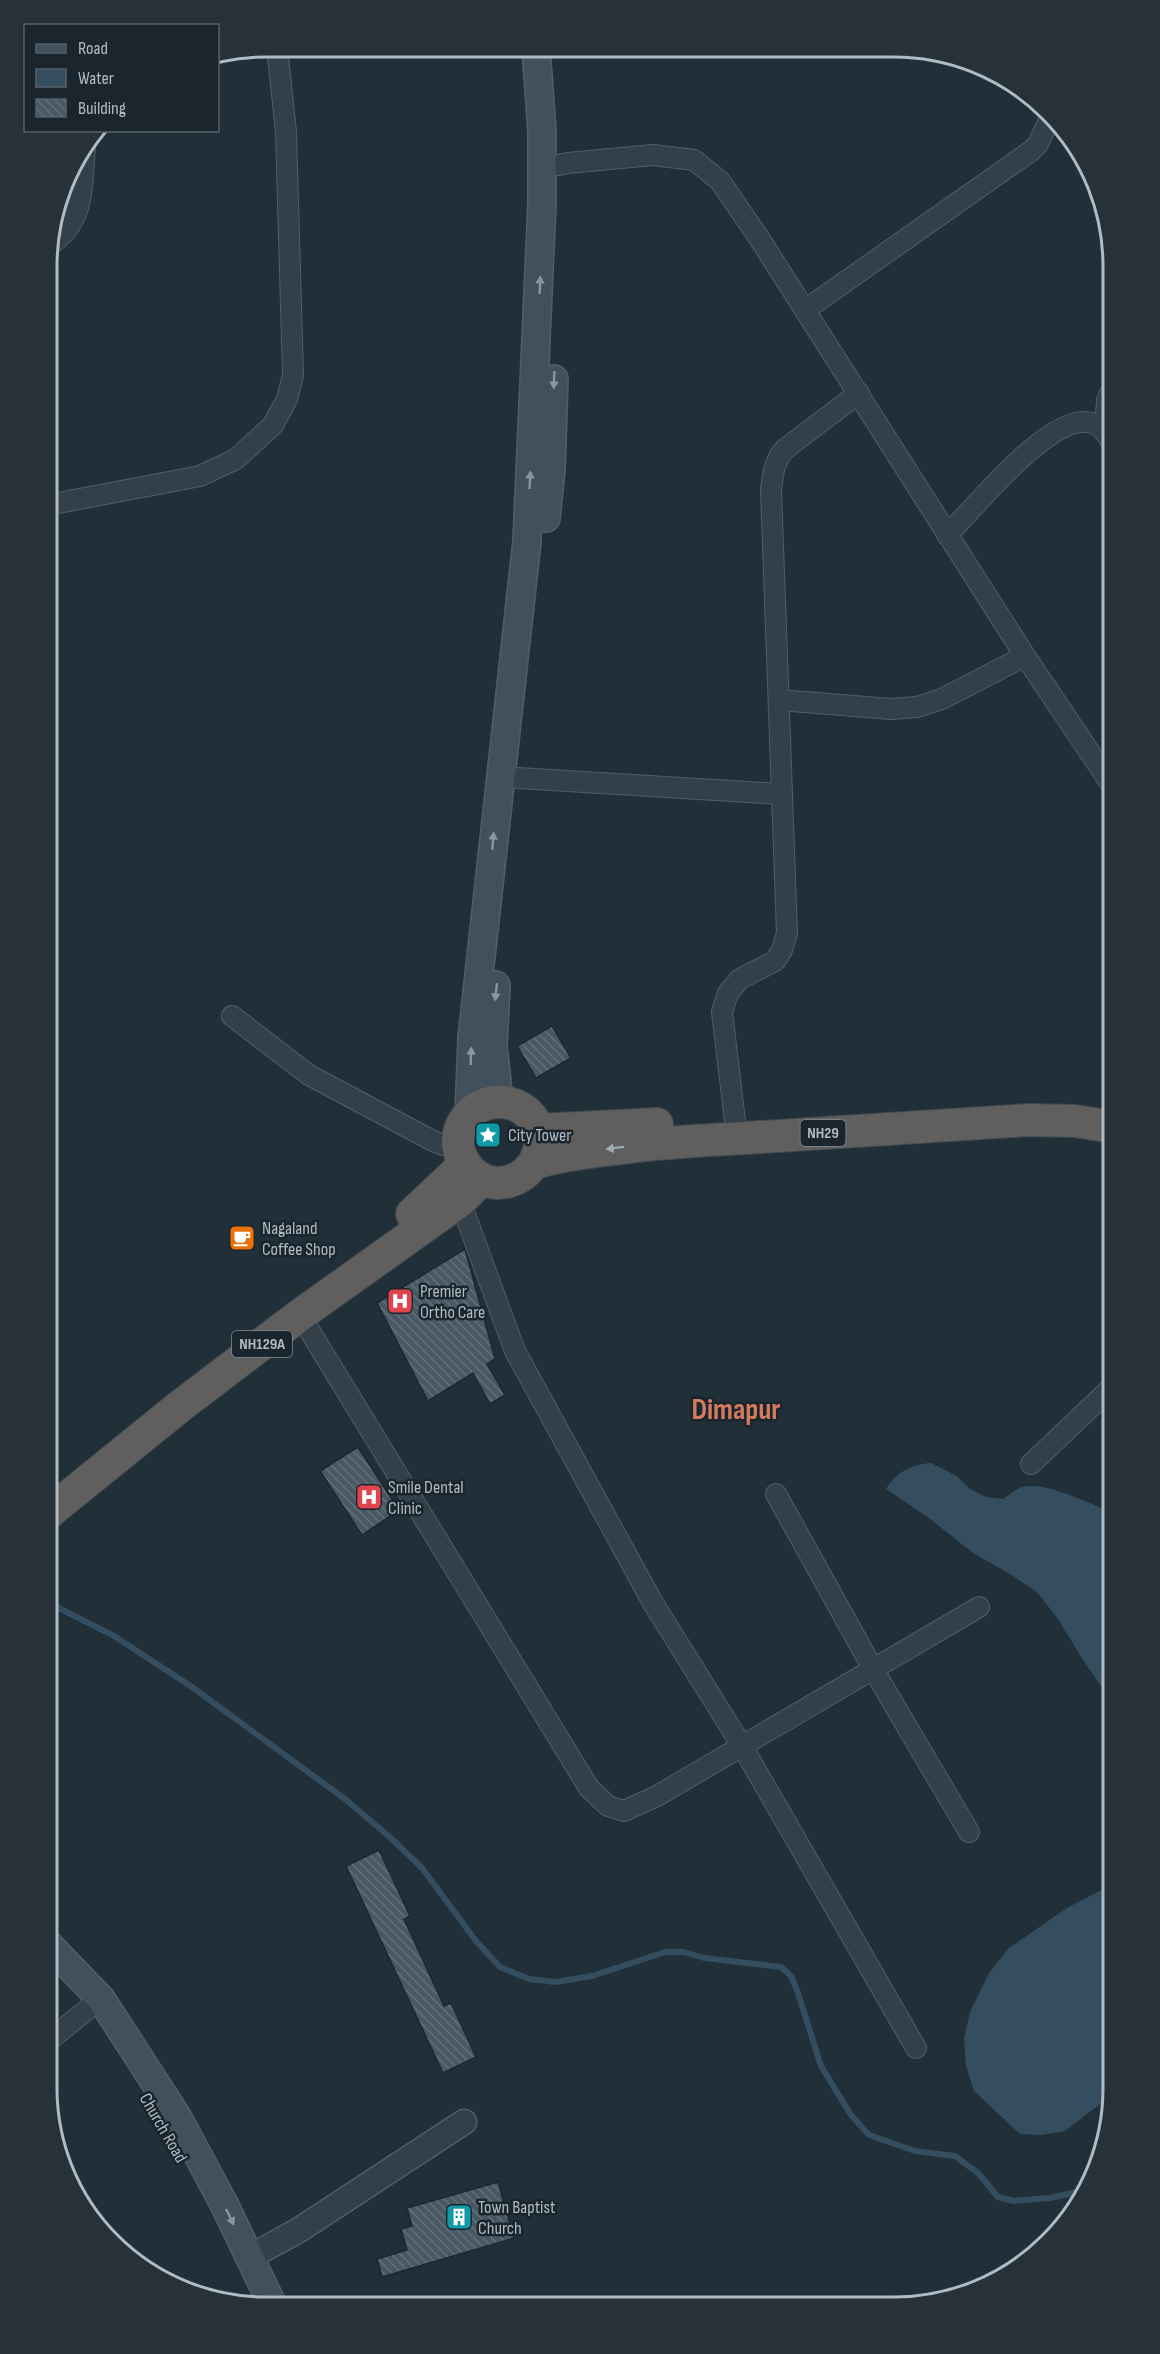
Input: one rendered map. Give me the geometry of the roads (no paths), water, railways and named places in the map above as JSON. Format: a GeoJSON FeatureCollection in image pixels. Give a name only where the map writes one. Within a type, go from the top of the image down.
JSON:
{"type":"FeatureCollection","features":[{"type":"Feature","properties":{"kind":"highway","name":"NH29"},"geometry":{"type":"LineString","coordinates":[[538,1130],[1029,1101],[1074,1100],[1103,1104]]}},
{"type":"Feature","properties":{"kind":"highway"},"geometry":{"type":"LineString","coordinates":[[468,1164],[460,1130],[468,1114],[488,1102],[499,1101],[516,1105],[530,1115],[538,1130],[540,1148],[534,1164]]}},
{"type":"Feature","properties":{"kind":"highway","name":"NH29"},"geometry":{"type":"LineString","coordinates":[[468,1164],[496,1183],[511,1181],[524,1175],[534,1164],[593,1151],[656,1143],[1029,1120],[1075,1121],[1103,1125]]}},
{"type":"Feature","properties":{"kind":"highway","name":"NH129A"},"geometry":{"type":"LineString","coordinates":[[57,1506],[179,1407],[300,1315],[460,1201],[468,1164]]}},
{"type":"Feature","properties":{"kind":"highway","name":"NH129A"},"geometry":{"type":"LineString","coordinates":[[57,1482],[198,1373],[408,1218],[468,1164]]}},
{"type":"Feature","properties":{"kind":"main road"},"geometry":{"type":"LineString","coordinates":[[468,1114],[472,1038],[527,541],[542,203],[542,131],[537,57]]}},
{"type":"Feature","properties":{"kind":"main road"},"geometry":{"type":"LineString","coordinates":[[499,1101],[494,1070],[493,1018],[550,469],[559,258],[559,165],[554,57]]}},
{"type":"Feature","properties":{"kind":"main road"},"geometry":{"type":"LineString","coordinates":[[57,1953],[101,1999],[178,2118],[224,2204],[269,2297]]}},
{"type":"Feature","properties":{"kind":"main road","name":"Church Road"},"geometry":{"type":"LineString","coordinates":[[57,1975],[88,2008],[171,2139],[248,2296]]}},
{"type":"Feature","properties":{"kind":"street"},"geometry":{"type":"LineString","coordinates":[[57,503],[200,476],[236,459],[273,425],[287,399],[292,375],[286,155],[279,57]]}},
{"type":"Feature","properties":{"kind":"street"},"geometry":{"type":"LineString","coordinates":[[805,310],[1031,151],[1038,144],[1047,124]]}},
{"type":"Feature","properties":{"kind":"street"},"geometry":{"type":"LineString","coordinates":[[559,165],[568,162],[653,155],[694,160],[720,181],[859,393],[1025,656],[1103,773]]}},
{"type":"Feature","properties":{"kind":"street"},"geometry":{"type":"LineString","coordinates":[[59,237],[76,219],[83,166]]}},
{"type":"Feature","properties":{"kind":"street"},"geometry":{"type":"LineString","coordinates":[[735,1120],[722,1012],[728,993],[740,979],[775,961],[782,950],[787,933],[771,490],[773,472],[777,459],[785,449],[859,393]]}},
{"type":"Feature","properties":{"kind":"street"},"geometry":{"type":"LineString","coordinates":[[947,535],[1028,450],[1055,430],[1075,422],[1091,423],[1103,433]]}},
{"type":"Feature","properties":{"kind":"street"},"geometry":{"type":"LineString","coordinates":[[779,700],[891,709],[917,707],[942,699],[1025,656]]}},
{"type":"Feature","properties":{"kind":"street"},"geometry":{"type":"LineString","coordinates":[[518,778],[781,794]]}},
{"type":"Feature","properties":{"kind":"street"},"geometry":{"type":"LineString","coordinates":[[232,1016],[309,1075],[443,1145],[468,1164]]}},
{"type":"Feature","properties":{"kind":"street"},"geometry":{"type":"LineString","coordinates":[[460,1201],[514,1351],[653,1603],[742,1746],[916,2048]]}},
{"type":"Feature","properties":{"kind":"street"},"geometry":{"type":"LineString","coordinates":[[300,1315],[589,1788],[608,1806],[624,1811],[657,1796],[980,1607]]}},
{"type":"Feature","properties":{"kind":"street"},"geometry":{"type":"LineString","coordinates":[[1031,1464],[1103,1396]]}},
{"type":"Feature","properties":{"kind":"street"},"geometry":{"type":"LineString","coordinates":[[776,1494],[873,1669],[969,1832]]}},
{"type":"Feature","properties":{"kind":"street"},"geometry":{"type":"LineString","coordinates":[[57,2034],[88,2008]]}},
{"type":"Feature","properties":{"kind":"street"},"geometry":{"type":"LineString","coordinates":[[250,2257],[299,2230],[464,2122]]}},
{"type":"Feature","properties":{"kind":"water"},"geometry":{"type":"Polygon","coordinates":[[[931,1463],[957,1476],[970,1489],[986,1497],[1003,1499],[1023,1487],[1043,1487],[1068,1494],[1103,1510],[1103,1689],[1058,1619],[1037,1592],[973,1553],[929,1518],[886,1489],[905,1470],[931,1463]]]}},
{"type":"Feature","properties":{"kind":"water"},"geometry":{"type":"Polygon","coordinates":[[[1103,1889],[1103,2102],[1065,2131],[1041,2135],[1020,2134],[974,2091],[966,2066],[964,2039],[970,2012],[989,1973],[1009,1948],[1067,1908],[1103,1889]]]}},
{"type":"Feature","properties":{"kind":"waterway"},"geometry":{"type":"LineString","coordinates":[[57,1607],[114,1636],[192,1687],[345,1799],[422,1868],[476,1941],[500,1967],[529,1979],[555,1982],[592,1976],[665,1952],[684,1952],[704,1958],[781,1967],[791,1976],[797,1990],[821,2066],[851,2115],[869,2135],[915,2151],[955,2156],[978,2173],[998,2197],[1013,2201],[1050,2198],[1074,2193]]}},
{"type":"Feature","properties":{"kind":"place","name":"City Tower"},"geometry":{"type":"Point","coordinates":[488,1135]}},
{"type":"Feature","properties":{"kind":"place","name":"Nagaland Coffee Shop"},"geometry":{"type":"Point","coordinates":[242,1238]}},
{"type":"Feature","properties":{"kind":"place","name":"Premier Ortho Care"},"geometry":{"type":"Point","coordinates":[400,1301]}},
{"type":"Feature","properties":{"kind":"place","name":"Smile Dental Clinic"},"geometry":{"type":"Point","coordinates":[369,1497]}},
{"type":"Feature","properties":{"kind":"place","name":"Town Baptist Church"},"geometry":{"type":"Point","coordinates":[459,2217]}},
{"type":"Feature","properties":{"kind":"district","name":"Dimapur"},"geometry":{"type":"Point","coordinates":[736,1410]}}]}
